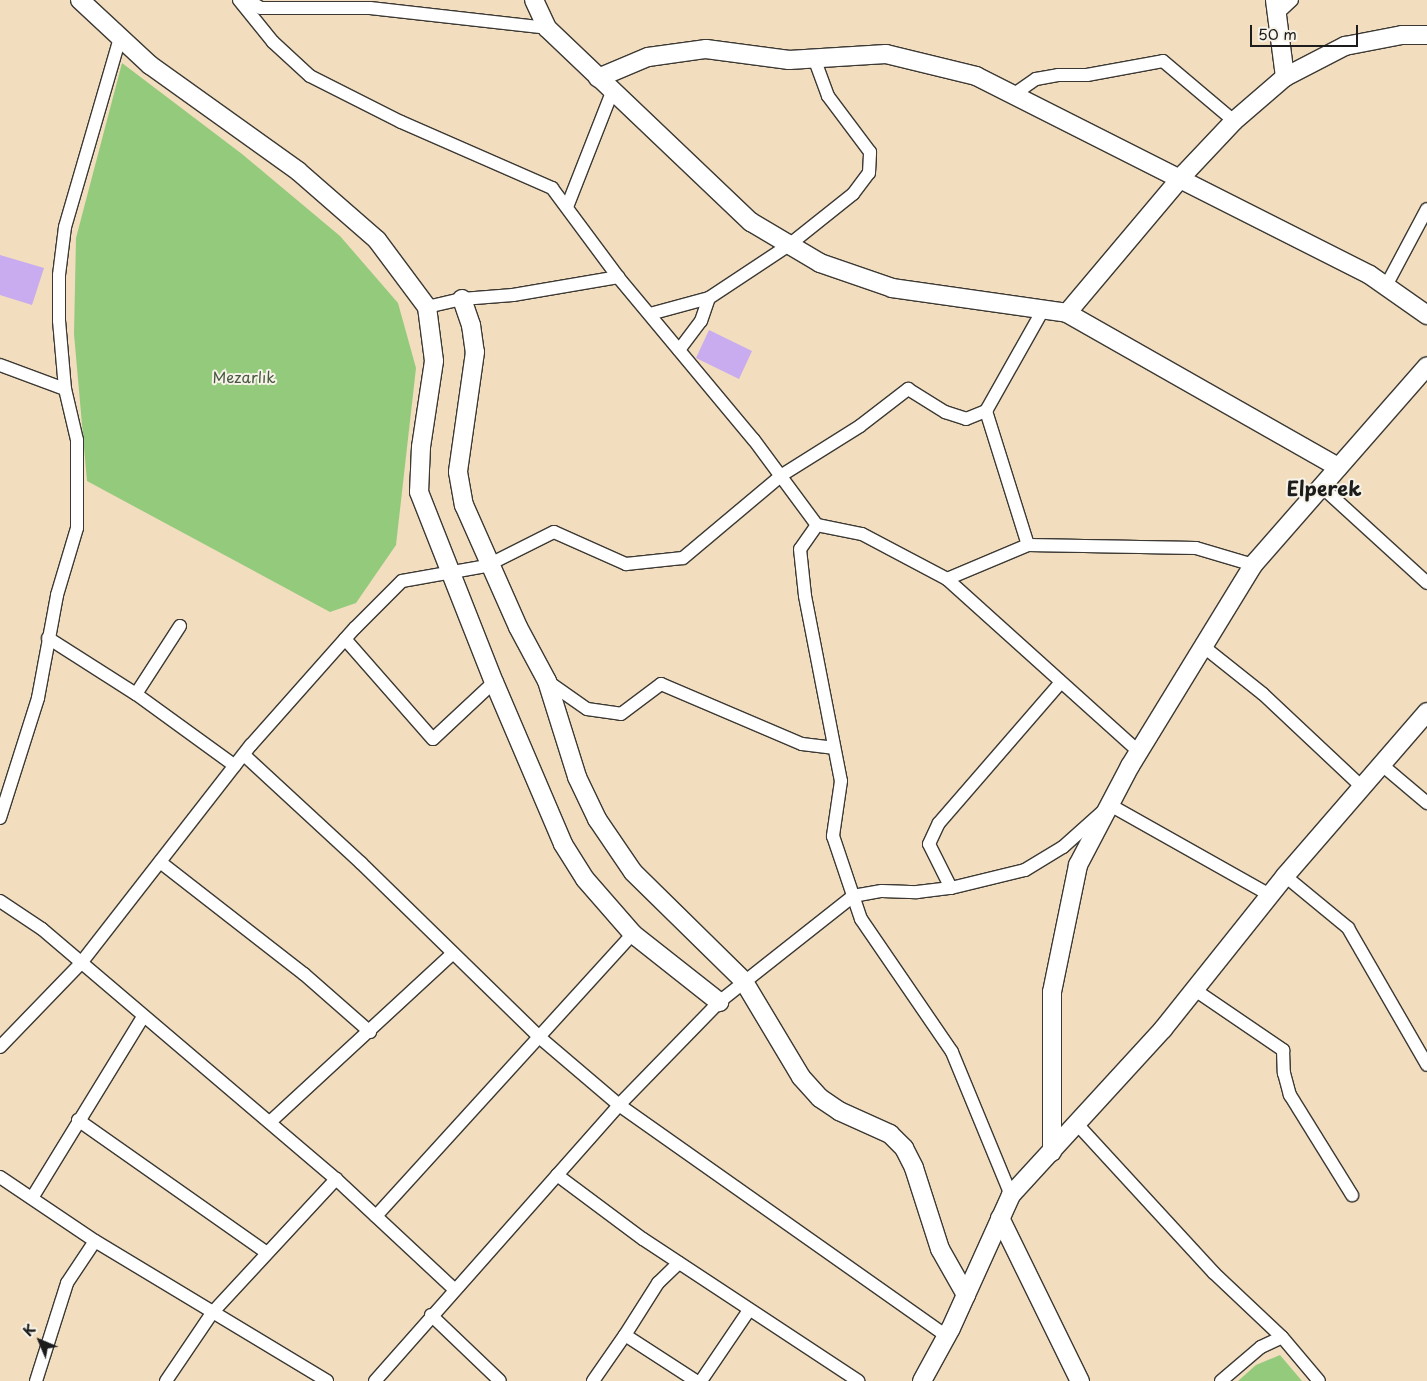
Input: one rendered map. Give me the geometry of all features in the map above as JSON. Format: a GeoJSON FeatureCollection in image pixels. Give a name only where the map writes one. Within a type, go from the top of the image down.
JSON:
{"type":"FeatureCollection","features":[{"type":"Feature","properties":{"kind":"street"},"geometry":{"type":"LineString","coordinates":[[80,0],[150,65],[298,171],[377,240],[427,307],[434,361],[421,447],[419,492],[454,574],[494,682],[563,844],[585,879],[633,934],[719,1002]]}},
{"type":"Feature","properties":{"kind":"street"},"geometry":{"type":"LineString","coordinates":[[239,0],[273,42],[310,76],[401,122],[552,188],[618,277],[782,475],[817,525],[862,534],[947,579],[1139,752]]}},
{"type":"Feature","properties":{"kind":"street"},"geometry":{"type":"LineString","coordinates":[[247,0],[261,8],[371,4],[547,28]]}},
{"type":"Feature","properties":{"kind":"street"},"geometry":{"type":"LineString","coordinates":[[534,0],[547,28],[612,92],[751,222],[789,245],[820,263],[892,288],[1066,313],[1338,467]]}},
{"type":"Feature","properties":{"kind":"street"},"geometry":{"type":"LineString","coordinates":[[1285,77],[1277,6],[1292,0]]}},
{"type":"Feature","properties":{"kind":"street"},"geometry":{"type":"LineString","coordinates":[[1066,313],[1178,181],[1234,122],[1285,77],[1346,46],[1402,35],[1427,35]]}},
{"type":"Feature","properties":{"kind":"street"},"geometry":{"type":"LineString","coordinates":[[0,818],[38,698],[48,638],[77,528],[77,440],[65,389],[59,322],[59,276],[65,227],[120,38]]}},
{"type":"Feature","properties":{"kind":"street"},"geometry":{"type":"LineString","coordinates":[[598,78],[648,56],[706,49],[789,60],[886,54],[976,76],[1386,286],[1427,315]]}},
{"type":"Feature","properties":{"kind":"street"},"geometry":{"type":"LineString","coordinates":[[650,314],[709,298],[789,245],[853,194],[869,173],[870,152],[828,96],[814,58]]}},
{"type":"Feature","properties":{"kind":"street"},"geometry":{"type":"LineString","coordinates":[[1013,95],[1036,79],[1058,75],[1087,75],[1164,61],[1234,122]]}},
{"type":"Feature","properties":{"kind":"street"},"geometry":{"type":"LineString","coordinates":[[567,208],[612,92]]}},
{"type":"Feature","properties":{"kind":"street"},"geometry":{"type":"LineString","coordinates":[[1386,286],[1427,209]]}},
{"type":"Feature","properties":{"kind":"street"},"geometry":{"type":"LineString","coordinates":[[427,307],[462,299],[513,295],[618,277]]}},
{"type":"Feature","properties":{"kind":"street"},"geometry":{"type":"LineString","coordinates":[[679,350],[701,321],[709,298]]}},
{"type":"Feature","properties":{"kind":"street"},"geometry":{"type":"LineString","coordinates":[[462,299],[471,325],[475,352],[458,472],[464,505],[490,564],[547,681],[577,777],[597,819],[633,872],[743,980],[801,1077],[820,1098],[839,1111],[890,1134],[904,1148],[914,1168],[940,1249],[966,1295]]}},
{"type":"Feature","properties":{"kind":"street"},"geometry":{"type":"LineString","coordinates":[[0,1047],[81,963],[244,755],[345,639],[402,581],[454,574],[490,564],[554,532],[626,564],[683,558],[782,475],[860,426],[908,389],[945,412],[966,419],[986,411],[1043,310]]}},
{"type":"Feature","properties":{"kind":"street"},"geometry":{"type":"LineString","coordinates":[[0,365],[65,389]]}},
{"type":"Feature","properties":{"kind":"street"},"geometry":{"type":"LineString","coordinates":[[1052,1152],[1052,992],[1078,865],[1139,752],[1253,565],[1427,366]]}},
{"type":"Feature","properties":{"kind":"street"},"geometry":{"type":"LineString","coordinates":[[986,411],[1028,545]]}},
{"type":"Feature","properties":{"kind":"street"},"geometry":{"type":"LineString","coordinates":[[1322,488],[1427,584]]}},
{"type":"Feature","properties":{"kind":"street"},"geometry":{"type":"LineString","coordinates":[[817,525],[800,549],[804,596],[841,781],[833,836],[861,919],[952,1052],[1012,1195]]}},
{"type":"Feature","properties":{"kind":"street"},"geometry":{"type":"LineString","coordinates":[[947,579],[1028,545],[1196,548],[1253,565]]}},
{"type":"Feature","properties":{"kind":"street"},"geometry":{"type":"LineString","coordinates":[[136,694],[180,626]]}},
{"type":"Feature","properties":{"kind":"street"},"geometry":{"type":"LineString","coordinates":[[48,638],[136,694],[235,766]]}},
{"type":"Feature","properties":{"kind":"street"},"geometry":{"type":"LineString","coordinates":[[345,639],[433,739],[494,682]]}},
{"type":"Feature","properties":{"kind":"street"},"geometry":{"type":"LineString","coordinates":[[1204,648],[1263,694],[1362,787]]}},
{"type":"Feature","properties":{"kind":"street"},"geometry":{"type":"LineString","coordinates":[[547,681],[587,709],[621,714],[661,684],[802,744],[833,748]]}},
{"type":"Feature","properties":{"kind":"street"},"geometry":{"type":"LineString","coordinates":[[951,888],[929,844],[940,823],[1061,682]]}},
{"type":"Feature","properties":{"kind":"street"},"geometry":{"type":"LineString","coordinates":[[922,1381],[947,1336],[1012,1195],[1194,990],[1285,876],[1427,712]]}},
{"type":"Feature","properties":{"kind":"street"},"geometry":{"type":"LineString","coordinates":[[244,755],[538,1036],[619,1105],[947,1336]]}},
{"type":"Feature","properties":{"kind":"street"},"geometry":{"type":"LineString","coordinates":[[1382,766],[1427,803]]}},
{"type":"Feature","properties":{"kind":"street"},"geometry":{"type":"LineString","coordinates":[[375,1381],[431,1315],[619,1105],[719,1002],[743,980],[853,896],[882,891],[917,892],[951,888],[1025,870],[1063,847],[1110,804]]}},
{"type":"Feature","properties":{"kind":"street"},"geometry":{"type":"LineString","coordinates":[[1110,804],[1270,895]]}},
{"type":"Feature","properties":{"kind":"street"},"geometry":{"type":"LineString","coordinates":[[160,862],[304,974],[370,1032]]}},
{"type":"Feature","properties":{"kind":"street"},"geometry":{"type":"LineString","coordinates":[[1285,876],[1348,928],[1427,1065]]}},
{"type":"Feature","properties":{"kind":"street"},"geometry":{"type":"LineString","coordinates":[[0,901],[42,929],[143,1017],[270,1122],[336,1179],[454,1289]]}},
{"type":"Feature","properties":{"kind":"street"},"geometry":{"type":"LineString","coordinates":[[376,1216],[538,1036],[633,934]]}},
{"type":"Feature","properties":{"kind":"street"},"geometry":{"type":"LineString","coordinates":[[270,1122],[370,1032],[453,953]]}},
{"type":"Feature","properties":{"kind":"street"},"geometry":{"type":"LineString","coordinates":[[1194,990],[1283,1050],[1284,1073],[1290,1095],[1352,1195]]}},
{"type":"Feature","properties":{"kind":"street"},"geometry":{"type":"LineString","coordinates":[[32,1198],[78,1120],[143,1017]]}},
{"type":"Feature","properties":{"kind":"street"},"geometry":{"type":"LineString","coordinates":[[78,1120],[267,1253]]}},
{"type":"Feature","properties":{"kind":"street"},"geometry":{"type":"LineString","coordinates":[[1077,1124],[1214,1273],[1282,1337],[1319,1381]]}},
{"type":"Feature","properties":{"kind":"street"},"geometry":{"type":"LineString","coordinates":[[557,1175],[679,1263],[858,1381]]}},
{"type":"Feature","properties":{"kind":"street"},"geometry":{"type":"LineString","coordinates":[[0,1177],[95,1241],[327,1381]]}},
{"type":"Feature","properties":{"kind":"street"},"geometry":{"type":"LineString","coordinates":[[166,1381],[212,1312],[336,1179]]}},
{"type":"Feature","properties":{"kind":"street"},"geometry":{"type":"LineString","coordinates":[[1000,1218],[1080,1381]]}},
{"type":"Feature","properties":{"kind":"street"},"geometry":{"type":"LineString","coordinates":[[36,1381],[67,1284],[95,1241]]}},
{"type":"Feature","properties":{"kind":"street"},"geometry":{"type":"LineString","coordinates":[[593,1381],[653,1290],[679,1263]]}},
{"type":"Feature","properties":{"kind":"street"},"geometry":{"type":"LineString","coordinates":[[701,1381],[749,1310]]}},
{"type":"Feature","properties":{"kind":"street"},"geometry":{"type":"LineString","coordinates":[[431,1315],[496,1380]]}},
{"type":"Feature","properties":{"kind":"street"},"geometry":{"type":"LineString","coordinates":[[625,1335],[696,1381]]}},
{"type":"Feature","properties":{"kind":"street"},"geometry":{"type":"LineString","coordinates":[[1221,1381],[1261,1347],[1282,1337]]}},
{"type":"Feature","properties":{"kind":"green space","name":"Mezarlık"},"geometry":{"type":"Polygon","coordinates":[[[122,63],[242,154],[340,236],[398,303],[416,368],[396,545],[356,603],[330,612],[87,481],[74,334],[76,238],[122,63]]]}},
{"type":"Feature","properties":{"kind":"green space"},"geometry":{"type":"Polygon","coordinates":[[[1280,1355],[1302,1381],[1238,1381],[1256,1365],[1280,1355]]]}},
{"type":"Feature","properties":{"kind":"building"},"geometry":{"type":"Polygon","coordinates":[[[0,255],[44,268],[32,305],[0,295],[0,255]]]}},
{"type":"Feature","properties":{"kind":"building"},"geometry":{"type":"Polygon","coordinates":[[[709,330],[752,351],[739,379],[696,358],[709,330]]]}},
{"type":"Feature","properties":{"kind":"district","name":"Elperek"},"geometry":{"type":"Point","coordinates":[1324,488]}}]}
